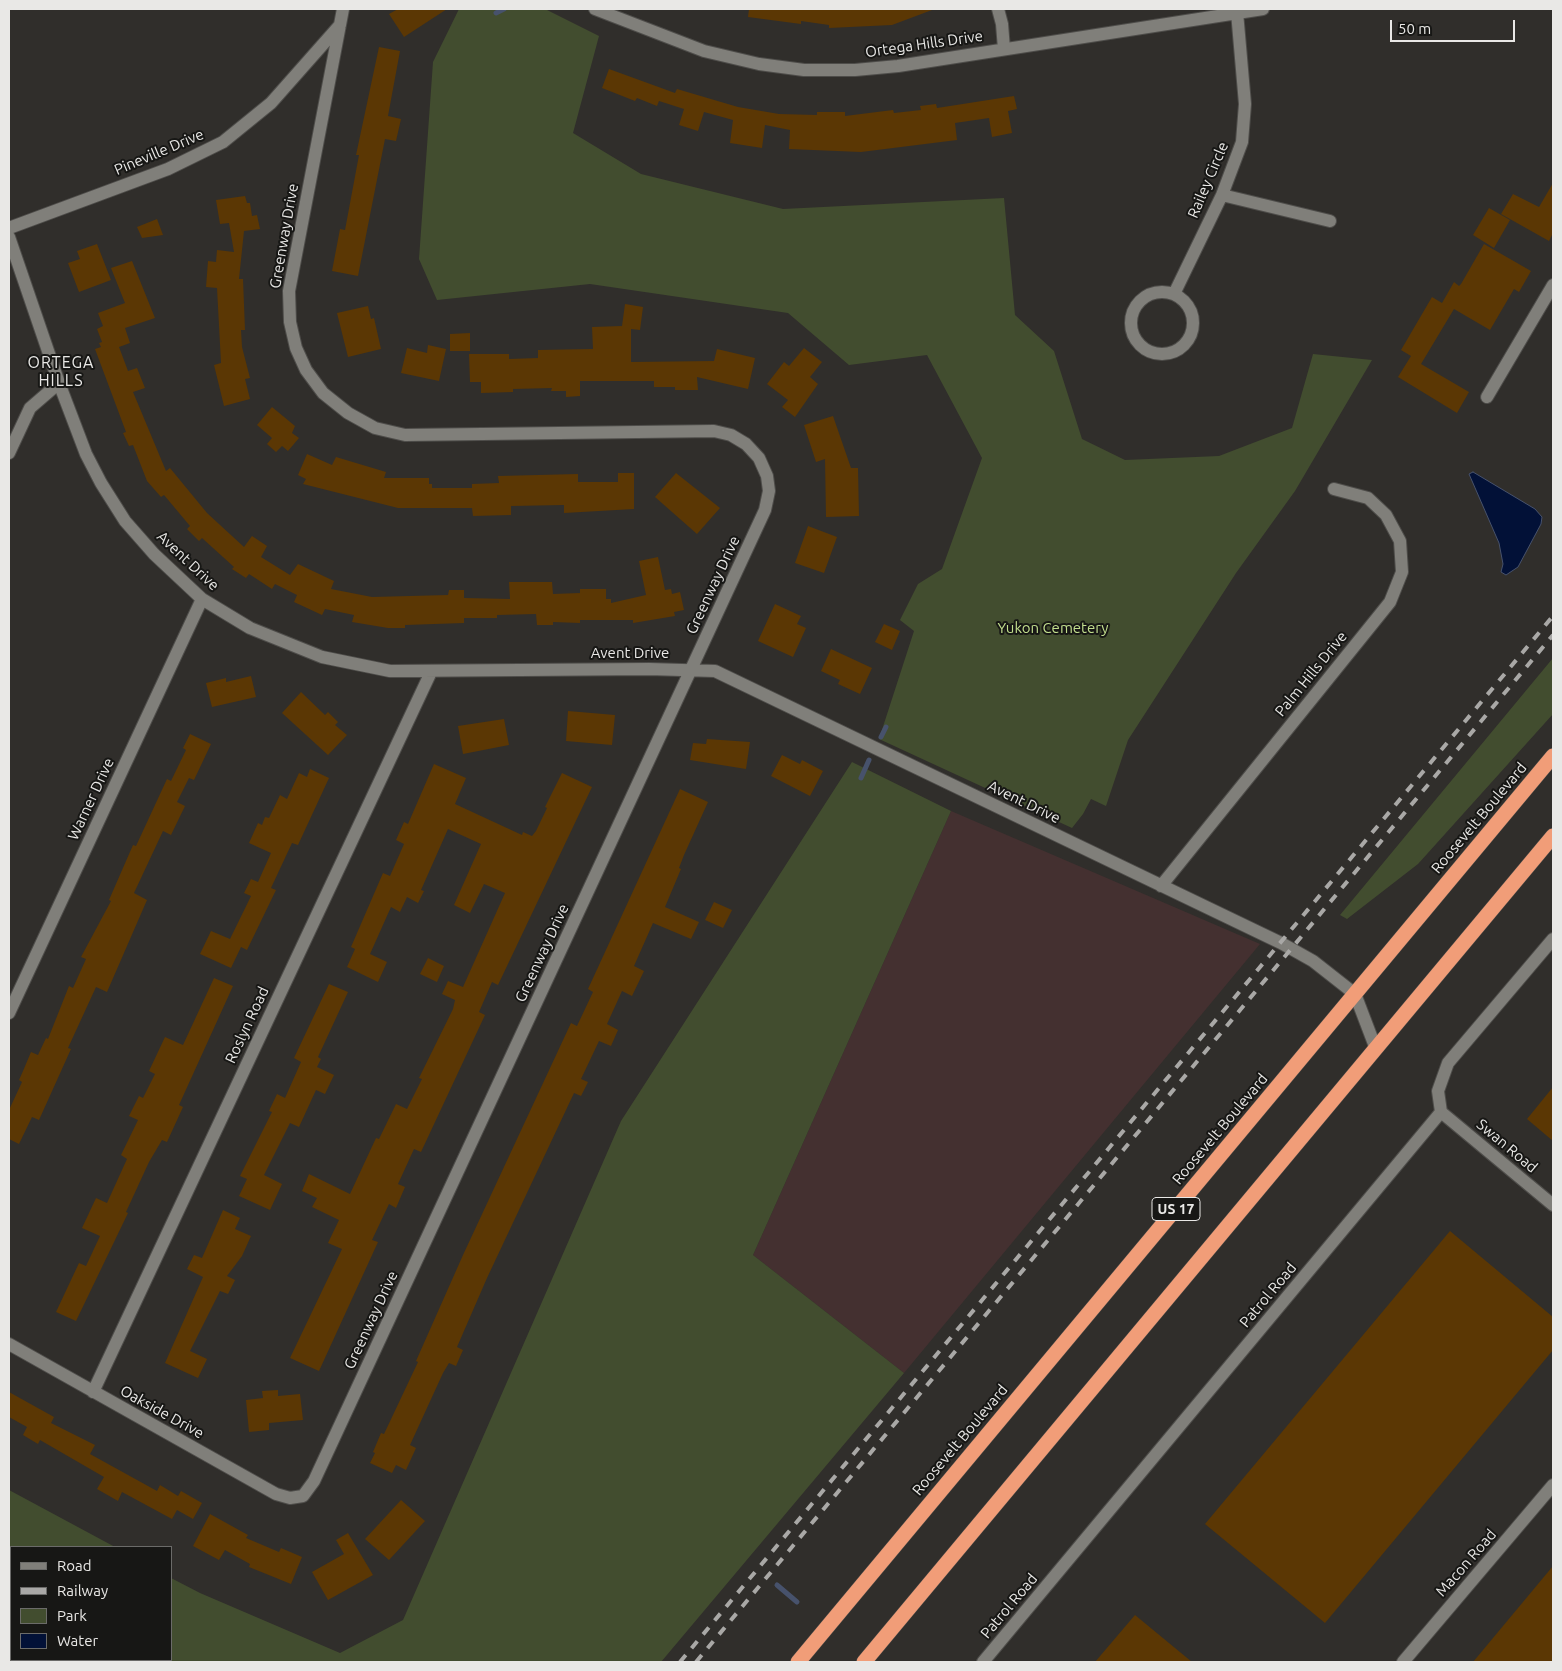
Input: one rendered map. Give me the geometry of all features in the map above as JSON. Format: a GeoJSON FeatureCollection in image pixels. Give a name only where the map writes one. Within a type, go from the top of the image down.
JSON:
{"type":"FeatureCollection","features":[{"type":"Feature","properties":{"kind":"highway","name":"Roosevelt Boulevard"},"geometry":{"type":"LineString","coordinates":[[798,1662],[1553,756]]}},
{"type":"Feature","properties":{"kind":"highway"},"geometry":{"type":"LineString","coordinates":[[864,1662],[1553,836]]}},
{"type":"Feature","properties":{"kind":"street","name":"Greenway Drive"},"geometry":{"type":"LineString","coordinates":[[303,1496],[314,1481],[692,670],[765,510],[769,491],[767,476],[760,458],[746,444],[731,435],[714,431],[405,435],[376,428],[348,413],[323,393],[306,370],[296,348],[290,322],[289,291],[343,9]]}},
{"type":"Feature","properties":{"kind":"street","name":"Ortega Hills Drive"},"geometry":{"type":"LineString","coordinates":[[595,9],[704,51],[759,64],[804,70],[855,70],[898,66],[1263,9]]}},
{"type":"Feature","properties":{"kind":"street"},"geometry":{"type":"LineString","coordinates":[[998,9],[1002,24],[1004,48]]}},
{"type":"Feature","properties":{"kind":"street","name":"Railey Circle"},"geometry":{"type":"LineString","coordinates":[[1174,294],[1222,195],[1238,157],[1245,104],[1237,12]]}},
{"type":"Feature","properties":{"kind":"street","name":"Pineville Drive"},"geometry":{"type":"LineString","coordinates":[[9,228],[168,169],[223,142],[271,103],[340,25]]}},
{"type":"Feature","properties":{"kind":"street"},"geometry":{"type":"LineString","coordinates":[[1222,195],[1330,221]]}},
{"type":"Feature","properties":{"kind":"street","name":"Avent Drive"},"geometry":{"type":"LineString","coordinates":[[9,237],[59,383],[86,454],[125,521],[154,554],[202,599],[250,628],[322,657],[390,671],[715,670],[1299,953],[1313,961],[1355,994]]}},
{"type":"Feature","properties":{"kind":"street"},"geometry":{"type":"LineString","coordinates":[[1487,397],[1553,285]]}},
{"type":"Feature","properties":{"kind":"street"},"geometry":{"type":"LineString","coordinates":[[1154,293],[1174,294],[1189,308],[1192,317],[1190,336],[1176,350],[1167,353],[1147,350],[1133,335],[1131,324],[1134,309],[1144,297],[1154,293]]}},
{"type":"Feature","properties":{"kind":"street"},"geometry":{"type":"LineString","coordinates":[[9,453],[30,408],[59,383]]}},
{"type":"Feature","properties":{"kind":"street","name":"Palm Hills Drive"},"geometry":{"type":"LineString","coordinates":[[1161,886],[1390,602],[1402,572],[1400,541],[1386,515],[1368,498],[1334,489]]}},
{"type":"Feature","properties":{"kind":"street","name":"Warner Drive"},"geometry":{"type":"LineString","coordinates":[[9,1013],[202,599]]}},
{"type":"Feature","properties":{"kind":"street","name":"Roslyn Road"},"geometry":{"type":"LineString","coordinates":[[93,1392],[430,672]]}},
{"type":"Feature","properties":{"kind":"street"},"geometry":{"type":"LineString","coordinates":[[1441,1112],[1438,1091],[1448,1063],[1553,939]]}},
{"type":"Feature","properties":{"kind":"street"},"geometry":{"type":"LineString","coordinates":[[1355,994],[1376,1050]]}},
{"type":"Feature","properties":{"kind":"street","name":"Swan Road"},"geometry":{"type":"LineString","coordinates":[[1441,1112],[1553,1205]]}},
{"type":"Feature","properties":{"kind":"street","name":"Patrol Road"},"geometry":{"type":"LineString","coordinates":[[983,1662],[1441,1112]]}},
{"type":"Feature","properties":{"kind":"street","name":"Oakside Drive"},"geometry":{"type":"LineString","coordinates":[[9,1344],[276,1494],[290,1498],[303,1496]]}},
{"type":"Feature","properties":{"kind":"street","name":"Macon Road"},"geometry":{"type":"LineString","coordinates":[[1403,1662],[1553,1484]]}},
{"type":"Feature","properties":{"kind":"shaded area"},"geometry":{"type":"Polygon","coordinates":[[[951,811],[1260,944],[904,1373],[753,1255],[951,811]]]}},
{"type":"Feature","properties":{"kind":"green space","name":"Yukon Cemetery"},"geometry":{"type":"Polygon","coordinates":[[[459,9],[545,9],[599,36],[573,133],[641,174],[783,209],[1004,198],[1015,315],[1054,351],[1082,439],[1125,460],[1219,456],[1292,428],[1313,354],[1372,360],[1295,491],[1236,573],[1128,740],[1106,806],[1091,799],[1083,814],[1072,828],[879,739],[914,631],[900,620],[918,584],[942,569],[982,458],[927,355],[849,365],[788,313],[590,284],[437,300],[419,259],[433,62],[459,9]]]}},
{"type":"Feature","properties":{"kind":"green space"},"geometry":{"type":"Polygon","coordinates":[[[1553,658],[1553,714],[1418,864],[1347,919],[1340,915],[1553,658]]]}},
{"type":"Feature","properties":{"kind":"green space"},"geometry":{"type":"Polygon","coordinates":[[[852,762],[951,811],[753,1255],[904,1373],[661,1662],[9,1662],[9,1490],[113,1546],[10,1546],[10,1661],[172,1661],[172,1579],[200,1593],[340,1653],[403,1620],[621,1121],[852,762]]]}},
{"type":"Feature","properties":{"kind":"water"},"geometry":{"type":"Polygon","coordinates":[[[1473,472],[1535,509],[1542,517],[1541,524],[1518,567],[1506,575],[1501,572],[1503,564],[1499,543],[1469,474],[1473,472]]]}},
{"type":"Feature","properties":{"kind":"building"},"geometry":{"type":"Polygon","coordinates":[[[398,9],[447,9],[404,37],[389,14],[398,9]]]}},
{"type":"Feature","properties":{"kind":"building"},"geometry":{"type":"Polygon","coordinates":[[[749,9],[932,10],[892,25],[829,28],[829,25],[801,21],[801,24],[748,17],[749,9]]]}},
{"type":"Feature","properties":{"kind":"building"},"geometry":{"type":"Polygon","coordinates":[[[379,47],[400,51],[388,116],[401,119],[396,141],[385,139],[358,276],[332,271],[340,229],[345,230],[359,155],[356,155],[379,47]]]}},
{"type":"Feature","properties":{"kind":"building"},"geometry":{"type":"Polygon","coordinates":[[[609,69],[675,93],[677,89],[738,107],[779,114],[817,115],[817,112],[845,112],[845,116],[893,110],[894,113],[921,110],[920,106],[936,104],[937,108],[1014,96],[1017,109],[1008,111],[1012,133],[992,137],[989,118],[955,123],[957,140],[861,152],[789,149],[790,130],[765,125],[762,148],[730,143],[733,120],[704,112],[698,131],[679,125],[684,109],[659,101],[657,106],[637,98],[635,101],[602,88],[609,69]]]}},
{"type":"Feature","properties":{"kind":"building"},"geometry":{"type":"Polygon","coordinates":[[[1553,183],[1553,233],[1549,241],[1501,214],[1513,194],[1539,207],[1553,183]]]}},
{"type":"Feature","properties":{"kind":"building"},"geometry":{"type":"Polygon","coordinates":[[[245,196],[247,203],[250,203],[252,216],[257,215],[260,229],[244,231],[239,279],[243,279],[245,330],[241,330],[242,347],[250,378],[245,379],[250,399],[224,406],[214,365],[221,363],[217,288],[206,287],[208,261],[216,262],[217,250],[234,252],[229,223],[220,224],[216,200],[245,196]]]}},
{"type":"Feature","properties":{"kind":"building"},"geometry":{"type":"Polygon","coordinates":[[[1489,208],[1510,220],[1494,248],[1473,235],[1489,208]]]}},
{"type":"Feature","properties":{"kind":"building"},"geometry":{"type":"Polygon","coordinates":[[[157,219],[163,235],[142,238],[137,227],[157,219]]]}},
{"type":"Feature","properties":{"kind":"building"},"geometry":{"type":"Polygon","coordinates":[[[97,244],[111,280],[79,292],[68,263],[80,259],[77,251],[97,244]]]}},
{"type":"Feature","properties":{"kind":"building"},"geometry":{"type":"Polygon","coordinates":[[[1484,244],[1531,271],[1519,292],[1514,289],[1490,330],[1454,309],[1421,364],[1469,392],[1457,413],[1398,377],[1411,356],[1401,350],[1432,297],[1442,303],[1454,282],[1459,286],[1461,284],[1484,244]]]}},
{"type":"Feature","properties":{"kind":"building"},"geometry":{"type":"Polygon","coordinates":[[[132,261],[155,318],[125,328],[130,343],[119,347],[128,371],[137,368],[145,388],[133,392],[166,471],[170,468],[207,513],[244,547],[252,536],[267,546],[261,557],[290,575],[298,564],[334,581],[331,589],[372,597],[448,595],[449,590],[464,590],[464,598],[510,599],[509,582],[552,582],[553,594],[580,593],[580,589],[606,589],[606,599],[611,599],[611,603],[646,595],[639,561],[658,557],[665,590],[671,589],[672,594],[680,592],[684,610],[674,612],[675,616],[633,623],[633,620],[580,620],[580,623],[553,622],[553,625],[537,625],[536,614],[497,615],[497,618],[464,618],[464,623],[405,625],[405,628],[388,628],[352,622],[354,615],[325,609],[322,615],[294,602],[297,595],[275,584],[272,589],[249,574],[246,578],[232,569],[234,567],[202,538],[199,541],[187,529],[190,526],[164,495],[161,497],[147,481],[133,445],[129,446],[123,433],[126,432],[95,349],[101,347],[99,343],[102,342],[97,329],[103,326],[98,313],[125,303],[111,268],[132,261]]]}},
{"type":"Feature","properties":{"kind":"building"},"geometry":{"type":"Polygon","coordinates":[[[625,304],[643,307],[640,330],[631,329],[631,362],[714,361],[717,349],[755,358],[748,389],[697,377],[698,390],[675,390],[675,387],[654,387],[654,381],[580,381],[580,396],[566,397],[566,391],[551,391],[552,388],[513,389],[513,392],[481,393],[481,382],[470,382],[469,354],[509,354],[509,359],[538,358],[538,350],[593,349],[592,327],[622,326],[625,304]]]}},
{"type":"Feature","properties":{"kind":"building"},"geometry":{"type":"Polygon","coordinates":[[[368,306],[371,319],[374,318],[381,349],[348,357],[337,313],[368,306]]]}},
{"type":"Feature","properties":{"kind":"building"},"geometry":{"type":"Polygon","coordinates":[[[470,333],[470,351],[450,351],[450,334],[470,333]]]}},
{"type":"Feature","properties":{"kind":"building"},"geometry":{"type":"Polygon","coordinates":[[[428,345],[446,349],[439,381],[401,373],[407,348],[427,353],[428,345]]]}},
{"type":"Feature","properties":{"kind":"building"},"geometry":{"type":"Polygon","coordinates":[[[804,348],[822,362],[810,377],[818,384],[795,417],[782,407],[788,400],[767,384],[784,362],[789,366],[804,348]]]}},
{"type":"Feature","properties":{"kind":"building"},"geometry":{"type":"Polygon","coordinates":[[[272,407],[295,426],[292,433],[299,438],[288,451],[282,446],[276,452],[267,444],[272,438],[257,425],[272,407]]]}},
{"type":"Feature","properties":{"kind":"building"},"geometry":{"type":"Polygon","coordinates":[[[833,416],[851,468],[858,468],[859,516],[826,517],[825,459],[816,462],[804,425],[833,416]]]}},
{"type":"Feature","properties":{"kind":"building"},"geometry":{"type":"Polygon","coordinates":[[[307,454],[332,465],[336,457],[386,472],[384,478],[429,478],[429,484],[432,484],[432,488],[472,488],[472,484],[499,483],[498,476],[578,474],[578,482],[618,482],[618,473],[634,473],[634,509],[564,513],[564,505],[511,506],[511,515],[473,516],[472,508],[398,508],[303,484],[306,479],[298,475],[307,454]]]}},
{"type":"Feature","properties":{"kind":"building"},"geometry":{"type":"Polygon","coordinates":[[[676,473],[720,508],[697,534],[655,497],[676,473]]]}},
{"type":"Feature","properties":{"kind":"building"},"geometry":{"type":"Polygon","coordinates":[[[808,526],[837,537],[824,573],[795,563],[808,526]]]}},
{"type":"Feature","properties":{"kind":"building"},"geometry":{"type":"Polygon","coordinates":[[[775,604],[801,616],[797,624],[806,628],[793,657],[758,641],[775,604]]]}},
{"type":"Feature","properties":{"kind":"building"},"geometry":{"type":"Polygon","coordinates":[[[884,624],[900,631],[892,650],[875,642],[884,624]]]}},
{"type":"Feature","properties":{"kind":"building"},"geometry":{"type":"Polygon","coordinates":[[[831,649],[872,668],[860,694],[838,684],[840,680],[821,671],[831,649]]]}},
{"type":"Feature","properties":{"kind":"building"},"geometry":{"type":"Polygon","coordinates":[[[251,676],[256,697],[212,707],[206,683],[226,678],[226,682],[251,676]]]}},
{"type":"Feature","properties":{"kind":"building"},"geometry":{"type":"Polygon","coordinates":[[[301,692],[325,715],[328,712],[338,722],[335,725],[347,735],[328,755],[282,713],[301,692]]]}},
{"type":"Feature","properties":{"kind":"building"},"geometry":{"type":"Polygon","coordinates":[[[568,711],[615,715],[612,745],[566,741],[568,711]]]}},
{"type":"Feature","properties":{"kind":"building"},"geometry":{"type":"Polygon","coordinates":[[[504,719],[509,745],[463,754],[458,726],[504,719]]]}},
{"type":"Feature","properties":{"kind":"building"},"geometry":{"type":"Polygon","coordinates":[[[190,734],[211,744],[194,780],[189,778],[177,802],[185,806],[171,835],[163,831],[134,893],[147,900],[107,992],[96,987],[68,1048],[71,1049],[39,1120],[32,1117],[19,1144],[9,1139],[9,1110],[22,1082],[19,1080],[31,1052],[38,1055],[46,1038],[48,1039],[69,986],[73,988],[86,959],[81,957],[111,901],[109,900],[133,845],[136,846],[167,779],[171,781],[186,750],[183,748],[190,734]]]}},
{"type":"Feature","properties":{"kind":"building"},"geometry":{"type":"Polygon","coordinates":[[[707,739],[750,742],[746,769],[690,760],[693,743],[706,744],[707,739]]]}},
{"type":"Feature","properties":{"kind":"building"},"geometry":{"type":"Polygon","coordinates":[[[782,755],[800,764],[802,760],[823,771],[810,796],[771,776],[782,755]]]}},
{"type":"Feature","properties":{"kind":"building"},"geometry":{"type":"Polygon","coordinates":[[[434,764],[466,778],[455,804],[522,835],[523,832],[532,836],[536,831],[547,808],[545,807],[562,773],[592,787],[498,985],[492,982],[479,1012],[485,1015],[421,1152],[414,1149],[398,1184],[405,1187],[396,1208],[389,1204],[372,1240],[378,1242],[319,1371],[290,1358],[342,1249],[328,1243],[339,1220],[312,1207],[317,1198],[302,1191],[309,1174],[350,1194],[376,1138],[379,1139],[396,1104],[407,1109],[422,1079],[419,1078],[453,1009],[455,1000],[442,994],[448,981],[463,987],[505,893],[484,884],[470,913],[454,905],[481,844],[448,829],[421,890],[424,891],[418,903],[407,897],[400,912],[391,907],[370,954],[387,962],[378,982],[347,967],[355,949],[351,947],[383,873],[390,876],[404,844],[396,840],[404,822],[408,824],[434,764]]]}},
{"type":"Feature","properties":{"kind":"building"},"geometry":{"type":"Polygon","coordinates":[[[310,769],[329,778],[298,845],[292,843],[271,888],[276,890],[247,950],[241,947],[231,968],[200,954],[211,931],[230,939],[251,896],[244,893],[251,879],[258,882],[271,853],[249,843],[258,823],[262,825],[265,817],[269,818],[280,795],[287,799],[299,773],[307,777],[310,769]]]}},
{"type":"Feature","properties":{"kind":"building"},"geometry":{"type":"Polygon","coordinates":[[[680,789],[708,802],[684,855],[679,868],[681,869],[665,907],[699,922],[691,939],[653,923],[634,966],[644,971],[632,996],[622,991],[607,1024],[618,1030],[611,1046],[599,1041],[581,1079],[588,1082],[581,1096],[574,1093],[487,1278],[457,1347],[463,1350],[456,1366],[449,1363],[443,1373],[410,1445],[416,1448],[406,1470],[396,1465],[392,1473],[370,1463],[381,1433],[384,1434],[418,1362],[416,1361],[463,1255],[571,1023],[577,1026],[593,992],[588,989],[680,789]]]}},
{"type":"Feature","properties":{"kind":"building"},"geometry":{"type":"Polygon","coordinates":[[[714,902],[732,910],[723,928],[705,920],[714,902]]]}},
{"type":"Feature","properties":{"kind":"building"},"geometry":{"type":"Polygon","coordinates":[[[428,958],[444,966],[437,982],[420,974],[428,958]]]}},
{"type":"Feature","properties":{"kind":"building"},"geometry":{"type":"Polygon","coordinates":[[[214,978],[233,986],[179,1105],[183,1107],[167,1142],[162,1140],[149,1162],[126,1212],[128,1213],[76,1321],[56,1312],[79,1263],[86,1266],[100,1236],[82,1228],[96,1198],[107,1203],[127,1159],[121,1155],[138,1120],[129,1116],[139,1096],[143,1098],[155,1074],[149,1071],[165,1037],[183,1045],[214,978]]]}},
{"type":"Feature","properties":{"kind":"building"},"geometry":{"type":"Polygon","coordinates":[[[329,984],[348,992],[318,1057],[321,1059],[317,1067],[334,1075],[325,1094],[316,1090],[299,1127],[290,1123],[264,1175],[282,1184],[270,1210],[239,1196],[247,1179],[240,1176],[272,1112],[269,1111],[277,1094],[285,1098],[301,1062],[294,1058],[329,984]]]}},
{"type":"Feature","properties":{"kind":"building"},"geometry":{"type":"Polygon","coordinates":[[[1553,1087],[1553,1141],[1527,1119],[1553,1087]]]}},
{"type":"Feature","properties":{"kind":"building"},"geometry":{"type":"Polygon","coordinates":[[[223,1210],[240,1218],[235,1229],[251,1236],[242,1256],[227,1276],[235,1280],[228,1294],[220,1291],[190,1351],[207,1359],[198,1378],[165,1363],[203,1277],[187,1269],[194,1255],[202,1258],[223,1210]]]}},
{"type":"Feature","properties":{"kind":"building"},"geometry":{"type":"Polygon","coordinates":[[[1450,1231],[1553,1317],[1553,1350],[1325,1623],[1205,1524],[1450,1231]]]}},
{"type":"Feature","properties":{"kind":"building"},"geometry":{"type":"Polygon","coordinates":[[[278,1390],[278,1396],[300,1394],[303,1420],[269,1423],[269,1430],[249,1432],[246,1400],[263,1398],[262,1391],[278,1390]]]}},
{"type":"Feature","properties":{"kind":"building"},"geometry":{"type":"Polygon","coordinates":[[[9,1392],[54,1417],[51,1423],[95,1445],[90,1454],[157,1491],[160,1485],[178,1496],[181,1491],[202,1503],[193,1519],[177,1510],[172,1519],[122,1492],[118,1501],[97,1489],[104,1477],[40,1440],[38,1444],[23,1435],[27,1427],[9,1417],[9,1392]]]}},
{"type":"Feature","properties":{"kind":"building"},"geometry":{"type":"Polygon","coordinates":[[[401,1500],[425,1521],[389,1560],[365,1539],[401,1500]]]}},
{"type":"Feature","properties":{"kind":"building"},"geometry":{"type":"Polygon","coordinates":[[[210,1514],[248,1535],[246,1538],[279,1552],[281,1548],[302,1557],[291,1584],[249,1567],[250,1564],[225,1550],[219,1560],[193,1546],[210,1514]]]}},
{"type":"Feature","properties":{"kind":"building"},"geometry":{"type":"Polygon","coordinates":[[[348,1533],[373,1575],[328,1600],[312,1572],[344,1554],[336,1540],[348,1533]]]}},
{"type":"Feature","properties":{"kind":"building"},"geometry":{"type":"Polygon","coordinates":[[[1553,1566],[1553,1662],[1473,1662],[1553,1566]]]}},
{"type":"Feature","properties":{"kind":"building"},"geometry":{"type":"Polygon","coordinates":[[[1135,1615],[1192,1662],[1095,1662],[1135,1615]]]}},
{"type":"Feature","properties":{"kind":"waterway"},"geometry":{"type":"LineString","coordinates":[[496,13],[504,9]]}},
{"type":"Feature","properties":{"kind":"waterway"},"geometry":{"type":"LineString","coordinates":[[881,737],[886,727]]}},
{"type":"Feature","properties":{"kind":"waterway"},"geometry":{"type":"LineString","coordinates":[[861,778],[869,760]]}},
{"type":"Feature","properties":{"kind":"waterway"},"geometry":{"type":"LineString","coordinates":[[777,1585],[797,1602]]}},
{"type":"Feature","properties":{"kind":"railway"},"geometry":{"type":"LineString","coordinates":[[680,1662],[1553,616]]}},
{"type":"Feature","properties":{"kind":"railway"},"geometry":{"type":"LineString","coordinates":[[696,1662],[1553,635]]}},
{"type":"Feature","properties":{"kind":"district","name":"ORTEGA HILLS"},"geometry":{"type":"Point","coordinates":[61,372]}}]}
